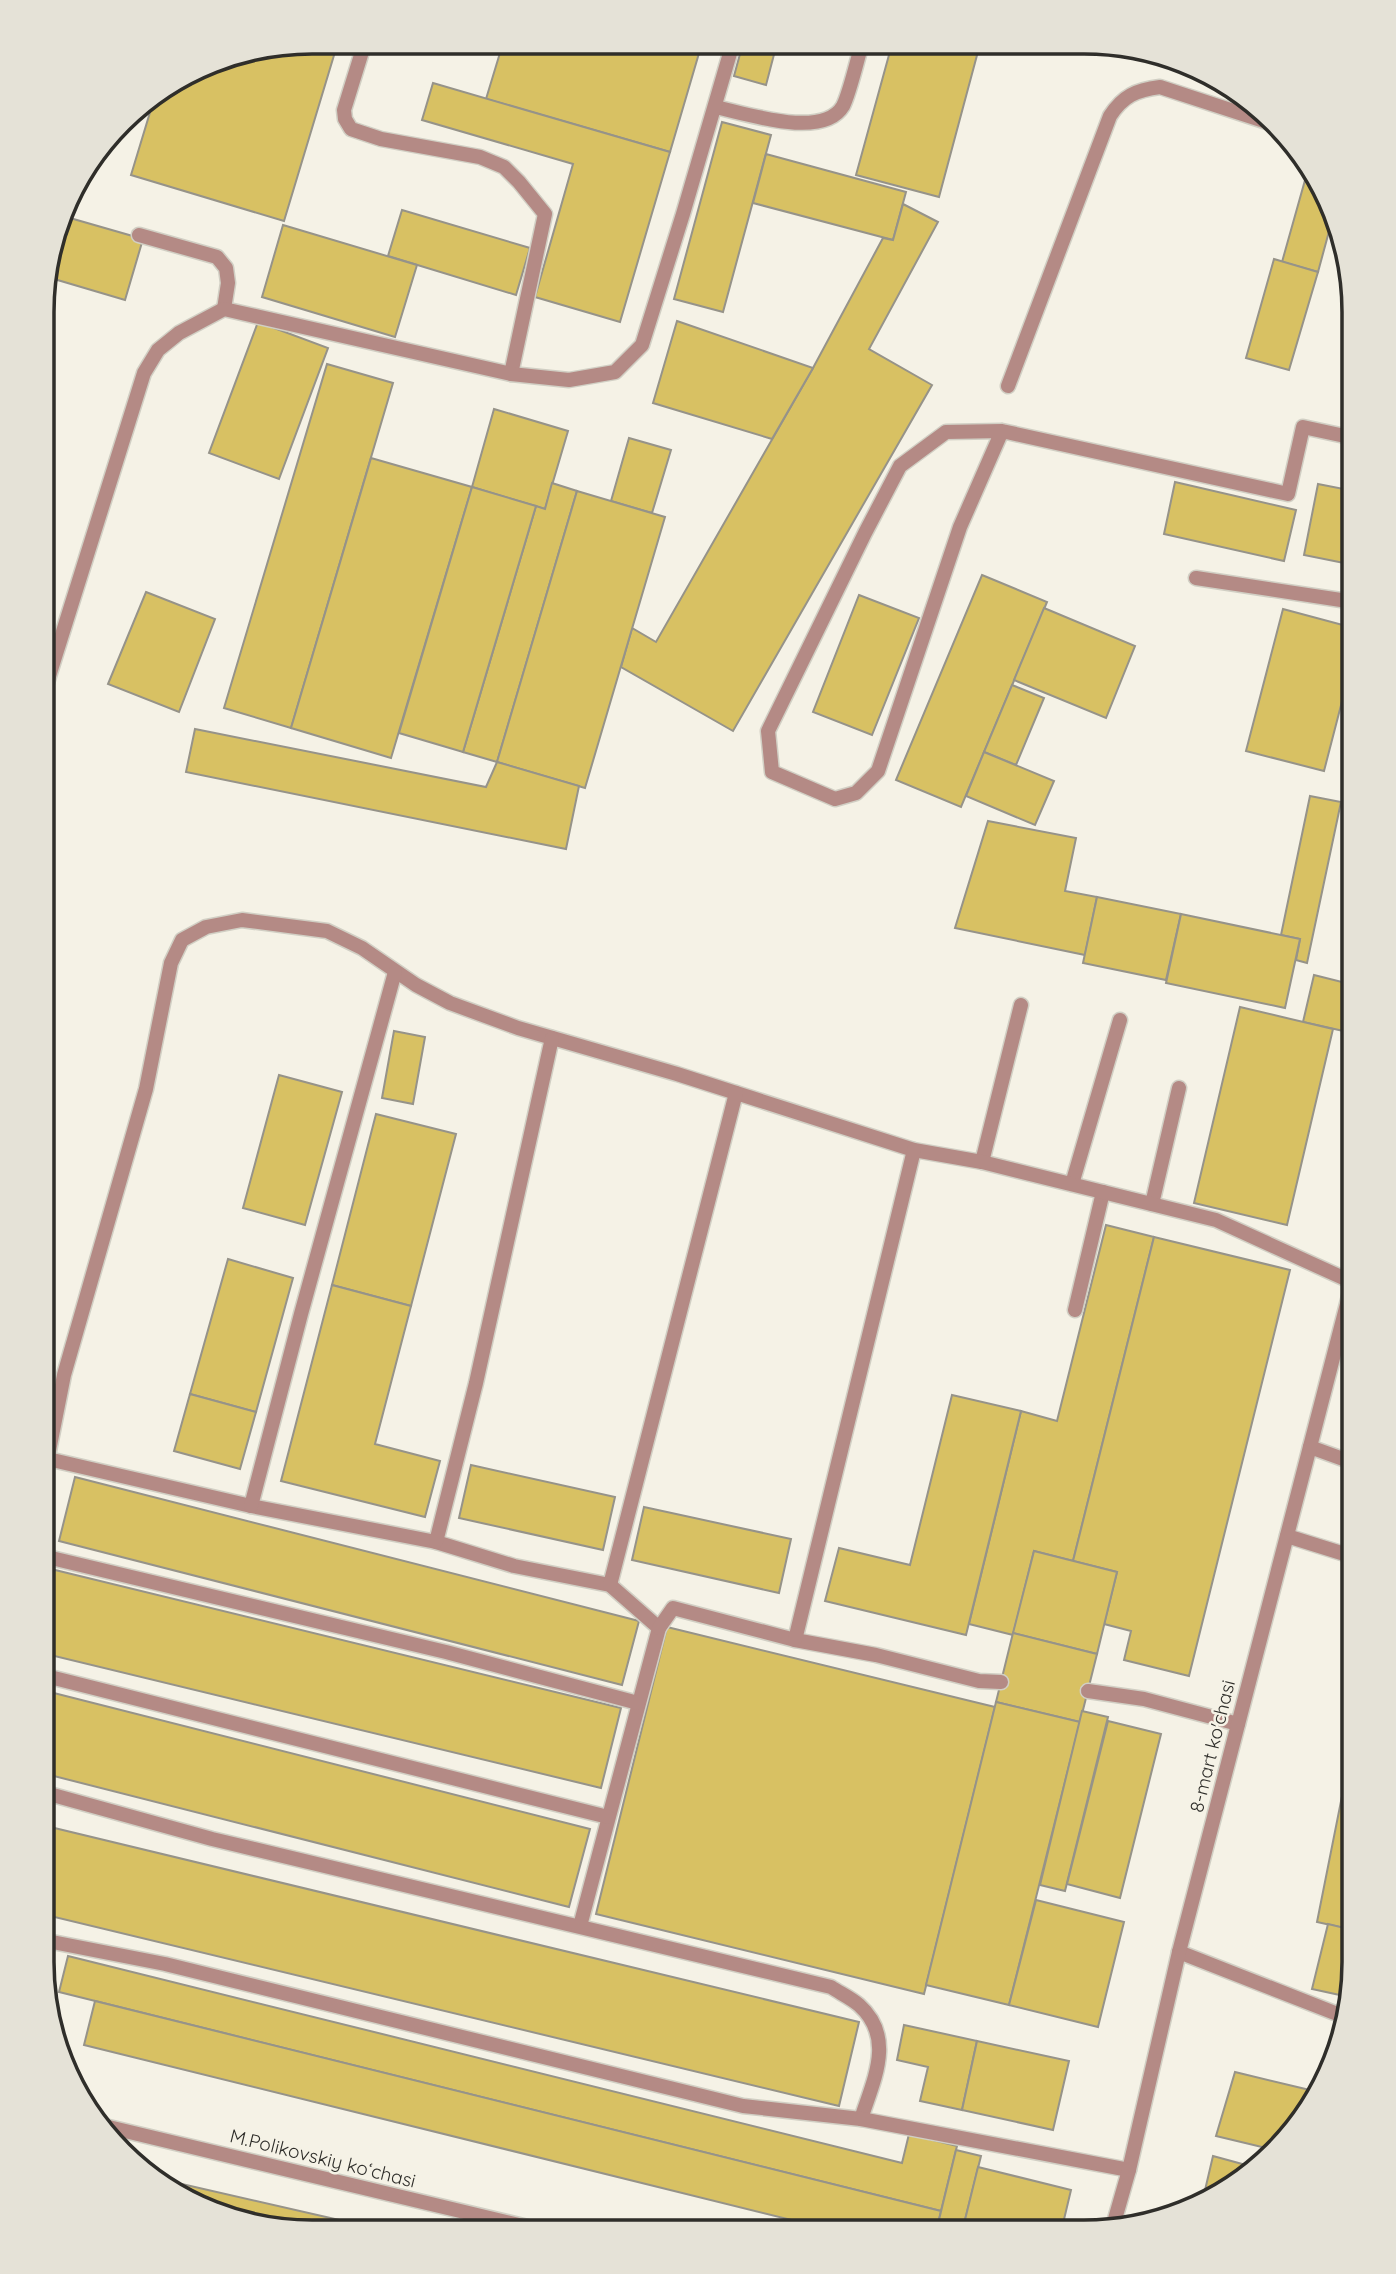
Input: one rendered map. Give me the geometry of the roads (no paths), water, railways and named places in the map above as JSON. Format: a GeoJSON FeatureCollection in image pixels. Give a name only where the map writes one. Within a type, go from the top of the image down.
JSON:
{"type":"FeatureCollection","features":[{"type":"Feature","properties":{"kind":"street"},"geometry":{"type":"LineString","coordinates":[[361,54],[344,110],[345,119],[351,129],[381,139],[480,157],[504,167],[545,214],[511,374]]}},
{"type":"Feature","properties":{"kind":"street"},"geometry":{"type":"LineString","coordinates":[[54,660],[144,373],[158,350],[179,333],[224,309],[511,374],[569,380],[615,372],[642,345],[730,54]]}},
{"type":"Feature","properties":{"kind":"street"},"geometry":{"type":"LineString","coordinates":[[715,107],[799,124],[816,123],[830,117],[842,107],[859,54]]}},
{"type":"Feature","properties":{"kind":"street"},"geometry":{"type":"LineString","coordinates":[[1008,386],[1110,116],[1118,103],[1141,89],[1160,87],[1254,118]]}},
{"type":"Feature","properties":{"kind":"street"},"geometry":{"type":"LineString","coordinates":[[139,234],[217,257],[226,268],[228,283],[224,309]]}},
{"type":"Feature","properties":{"kind":"street"},"geometry":{"type":"LineString","coordinates":[[1002,431],[960,527],[878,771],[856,793],[835,799],[772,772],[768,731],[865,533],[900,466],[946,432],[1002,431],[1288,494],[1303,427],[1342,435]]}},
{"type":"Feature","properties":{"kind":"street"},"geometry":{"type":"LineString","coordinates":[[1196,578],[1342,600]]}},
{"type":"Feature","properties":{"kind":"street"},"geometry":{"type":"LineString","coordinates":[[54,1426],[64,1374],[146,1089],[171,963],[182,940],[206,927],[242,920],[327,931],[362,948],[415,985],[450,1003],[518,1028],[914,1150],[982,1162],[1216,1220],[1342,1275]]}},
{"type":"Feature","properties":{"kind":"street"},"geometry":{"type":"LineString","coordinates":[[251,1506],[395,972]]}},
{"type":"Feature","properties":{"kind":"street"},"geometry":{"type":"LineString","coordinates":[[982,1162],[1021,1005]]}},
{"type":"Feature","properties":{"kind":"street"},"geometry":{"type":"LineString","coordinates":[[1072,1184],[1120,1020]]}},
{"type":"Feature","properties":{"kind":"street"},"geometry":{"type":"LineString","coordinates":[[436,1542],[476,1382],[552,1038]]}},
{"type":"Feature","properties":{"kind":"street"},"geometry":{"type":"LineString","coordinates":[[1152,1204],[1179,1088]]}},
{"type":"Feature","properties":{"kind":"street"},"geometry":{"type":"LineString","coordinates":[[610,1585],[736,1093]]}},
{"type":"Feature","properties":{"kind":"street"},"geometry":{"type":"LineString","coordinates":[[795,1640],[914,1150]]}},
{"type":"Feature","properties":{"kind":"street"},"geometry":{"type":"LineString","coordinates":[[1076,1310],[1103,1192]]}},
{"type":"Feature","properties":{"kind":"street","name":"8-mart ko'chasi"},"geometry":{"type":"LineString","coordinates":[[1115,2218],[1129,2170],[1179,1952],[1342,1323]]}},
{"type":"Feature","properties":{"kind":"street"},"geometry":{"type":"LineString","coordinates":[[1310,1447],[1342,1459]]}},
{"type":"Feature","properties":{"kind":"street"},"geometry":{"type":"LineString","coordinates":[[54,1459],[251,1506],[436,1542],[514,1566],[610,1585],[659,1628]]}},
{"type":"Feature","properties":{"kind":"street"},"geometry":{"type":"LineString","coordinates":[[1287,1536],[1342,1553]]}},
{"type":"Feature","properties":{"kind":"street"},"geometry":{"type":"LineString","coordinates":[[54,1559],[446,1652],[638,1703]]}},
{"type":"Feature","properties":{"kind":"street"},"geometry":{"type":"LineString","coordinates":[[580,1926],[659,1628],[673,1608],[795,1640],[876,1655],[979,1681],[1001,1682]]}},
{"type":"Feature","properties":{"kind":"street"},"geometry":{"type":"LineString","coordinates":[[54,1678],[608,1817]]}},
{"type":"Feature","properties":{"kind":"street"},"geometry":{"type":"LineString","coordinates":[[1088,1691],[1144,1699],[1238,1724]]}},
{"type":"Feature","properties":{"kind":"street"},"geometry":{"type":"LineString","coordinates":[[54,1795],[212,1839],[831,1987],[859,2006],[875,2025],[881,2053],[861,2119]]}},
{"type":"Feature","properties":{"kind":"street"},"geometry":{"type":"LineString","coordinates":[[54,1942],[165,1964],[743,2106],[861,2119],[1129,2170]]}},
{"type":"Feature","properties":{"kind":"street"},"geometry":{"type":"LineString","coordinates":[[1179,1952],[1337,2014]]}},
{"type":"Feature","properties":{"kind":"street","name":"M.Polikovskiy koʻchasi"},"geometry":{"type":"LineString","coordinates":[[115,2129],[494,2220]]}}]}
